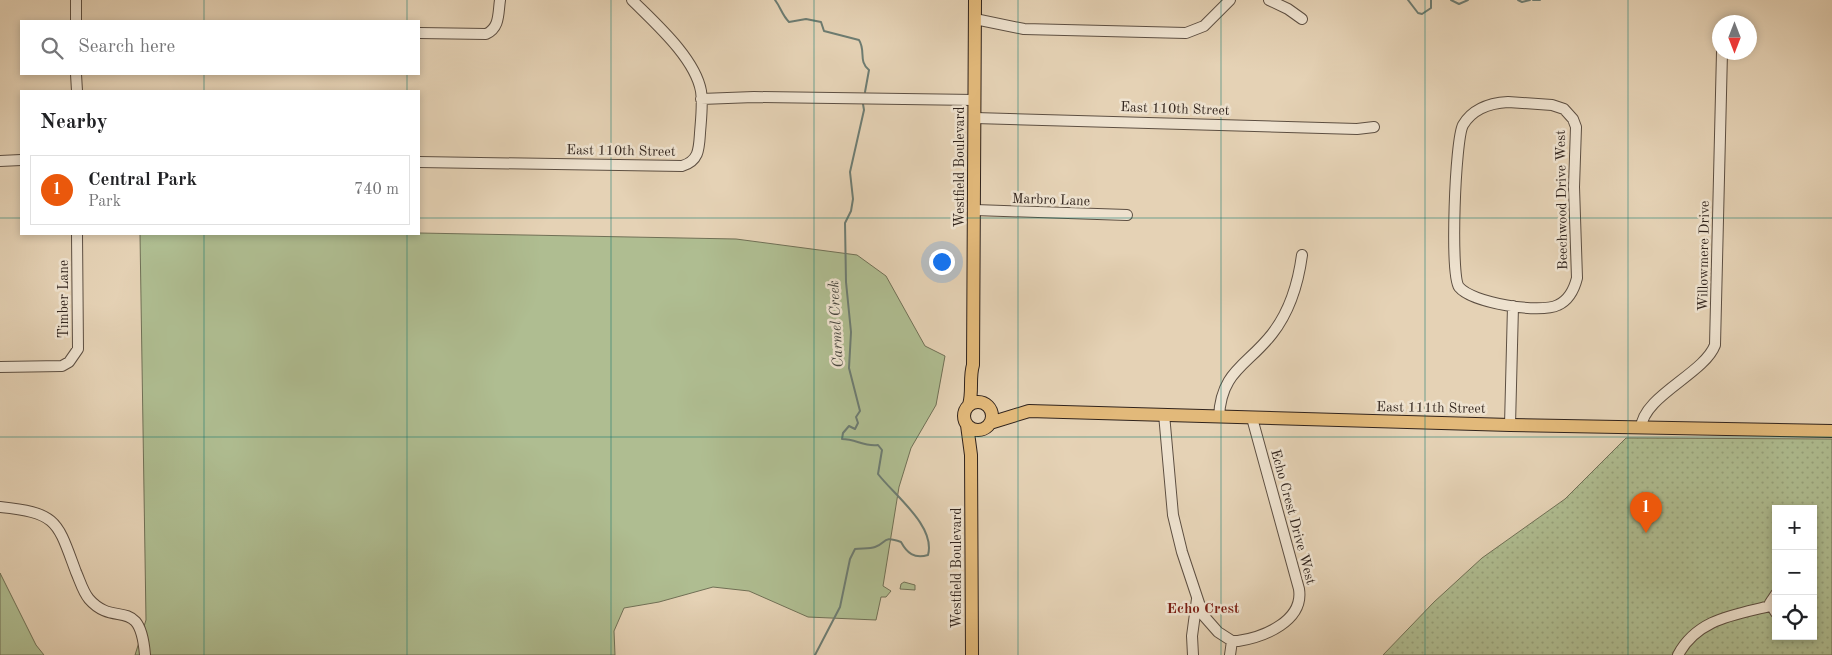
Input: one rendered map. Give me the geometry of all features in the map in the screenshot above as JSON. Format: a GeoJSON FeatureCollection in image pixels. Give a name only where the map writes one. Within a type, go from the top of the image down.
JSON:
{"type":"FeatureCollection","features":[{"type":"Feature","properties":{"kind":"main road","name":"Westfield Boulevard"},"geometry":{"type":"LineString","coordinates":[[969,405],[973,365],[975,0]]}},
{"type":"Feature","properties":{"kind":"main road","name":"Westfield Boulevard"},"geometry":{"type":"LineString","coordinates":[[973,365],[987,406]]}},
{"type":"Feature","properties":{"kind":"main road"},"geometry":{"type":"LineString","coordinates":[[978,402],[987,406],[992,414],[988,425],[976,430],[967,425],[964,414],[969,405],[978,402]]}},
{"type":"Feature","properties":{"kind":"main road","name":"East 111th Street"},"geometry":{"type":"LineString","coordinates":[[987,406],[1004,410],[1023,408],[1029,411]]}},
{"type":"Feature","properties":{"kind":"main road","name":"East 111th Street"},"geometry":{"type":"LineString","coordinates":[[988,425],[1029,411],[1510,425],[1832,431]]}},
{"type":"Feature","properties":{"kind":"main road","name":"Westfield Boulevard"},"geometry":{"type":"LineString","coordinates":[[967,425],[971,452],[972,655]]}},
{"type":"Feature","properties":{"kind":"main road","name":"Westfield Boulevard"},"geometry":{"type":"LineString","coordinates":[[971,452],[977,439],[988,425]]}},
{"type":"Feature","properties":{"kind":"street"},"geometry":{"type":"LineString","coordinates":[[76,0],[76,20]]}},
{"type":"Feature","properties":{"kind":"street"},"geometry":{"type":"LineString","coordinates":[[420,33],[486,34],[492,32],[497,22],[500,0]]}},
{"type":"Feature","properties":{"kind":"street","name":"East 110th Street"},"geometry":{"type":"LineString","coordinates":[[420,162],[682,166],[690,163],[699,150],[701,99],[698,82],[683,55],[632,0]]}},
{"type":"Feature","properties":{"kind":"street"},"geometry":{"type":"LineString","coordinates":[[975,19],[1024,29],[1186,33],[1204,26],[1230,0]]}},
{"type":"Feature","properties":{"kind":"street"},"geometry":{"type":"LineString","coordinates":[[1269,0],[1288,9],[1302,19]]}},
{"type":"Feature","properties":{"kind":"street","name":"Willowmere Drive"},"geometry":{"type":"LineString","coordinates":[[1641,428],[1645,413],[1706,358],[1715,345],[1722,60]]}},
{"type":"Feature","properties":{"kind":"street"},"geometry":{"type":"LineString","coordinates":[[76,75],[76,90]]}},
{"type":"Feature","properties":{"kind":"street"},"geometry":{"type":"LineString","coordinates":[[701,99],[773,97],[975,100]]}},
{"type":"Feature","properties":{"kind":"street","name":"Beechwood Drive West"},"geometry":{"type":"LineString","coordinates":[[1501,102],[1545,103],[1564,109],[1573,118],[1576,127],[1574,187],[1576,278],[1572,292],[1556,306],[1542,308],[1513,306],[1471,296],[1456,281],[1454,244],[1458,143],[1463,126],[1473,112],[1479,108],[1501,102]]}},
{"type":"Feature","properties":{"kind":"street","name":"East 110th Street"},"geometry":{"type":"LineString","coordinates":[[975,118],[1338,128],[1374,127]]}},
{"type":"Feature","properties":{"kind":"street"},"geometry":{"type":"LineString","coordinates":[[0,161],[20,160]]}},
{"type":"Feature","properties":{"kind":"street","name":"Marbro Lane"},"geometry":{"type":"LineString","coordinates":[[975,210],[1127,215]]}},
{"type":"Feature","properties":{"kind":"street","name":"Timber Lane"},"geometry":{"type":"LineString","coordinates":[[0,367],[62,366],[69,362],[78,349],[77,235]]}},
{"type":"Feature","properties":{"kind":"street"},"geometry":{"type":"LineString","coordinates":[[1219,416],[1220,396],[1226,384],[1234,373],[1264,343],[1288,308],[1296,287],[1302,256]]}},
{"type":"Feature","properties":{"kind":"street"},"geometry":{"type":"LineString","coordinates":[[1510,425],[1513,306]]}},
{"type":"Feature","properties":{"kind":"street"},"geometry":{"type":"LineString","coordinates":[[1164,414],[1174,521],[1197,598],[1208,621],[1218,632],[1232,641],[1230,655]]}},
{"type":"Feature","properties":{"kind":"street","name":"Echo Crest Drive West"},"geometry":{"type":"LineString","coordinates":[[1232,641],[1243,640],[1277,627],[1294,615],[1300,600],[1299,589],[1252,418]]}},
{"type":"Feature","properties":{"kind":"street"},"geometry":{"type":"LineString","coordinates":[[0,507],[30,511],[53,521],[68,545],[85,594],[100,608],[124,614],[136,621],[141,630],[145,655]]}},
{"type":"Feature","properties":{"kind":"street"},"geometry":{"type":"LineString","coordinates":[[1193,655],[1192,636],[1197,598]]}},
{"type":"Feature","properties":{"kind":"street"},"geometry":{"type":"LineString","coordinates":[[1678,655],[1690,638],[1710,623],[1726,616],[1772,610]]}},
{"type":"Feature","properties":{"kind":"green space"},"geometry":{"type":"Polygon","coordinates":[[[420,233],[736,239],[857,255],[886,276],[925,346],[945,356],[936,405],[911,448],[899,487],[883,586],[891,591],[886,597],[881,597],[876,620],[808,617],[749,591],[713,587],[659,602],[624,608],[614,631],[615,655],[135,655],[146,620],[140,235],[420,235],[420,233]]]}},
{"type":"Feature","properties":{"kind":"green space"},"geometry":{"type":"Polygon","coordinates":[[[1626,438],[1832,439],[1832,655],[1383,655],[1434,602],[1482,558],[1565,499],[1626,438]]]}},
{"type":"Feature","properties":{"kind":"green space"},"geometry":{"type":"Polygon","coordinates":[[[0,573],[36,645],[44,655],[0,655],[0,573]]]}},
{"type":"Feature","properties":{"kind":"green space"},"geometry":{"type":"Polygon","coordinates":[[[904,582],[915,585],[915,590],[900,589],[901,584],[904,582]]]}},
{"type":"Feature","properties":{"kind":"waterway","name":"Carmel Creek"},"geometry":{"type":"LineString","coordinates":[[775,0],[789,22],[806,19],[821,22],[824,31],[859,40],[864,63],[869,70],[865,92]]}},
{"type":"Feature","properties":{"kind":"waterway"},"geometry":{"type":"LineString","coordinates":[[1408,0],[1418,13],[1422,14],[1431,8],[1431,0]]}},
{"type":"Feature","properties":{"kind":"waterway"},"geometry":{"type":"LineString","coordinates":[[1451,0],[1459,4],[1468,0]]}},
{"type":"Feature","properties":{"kind":"waterway"},"geometry":{"type":"LineString","coordinates":[[1518,0],[1522,2],[1530,0]]}},
{"type":"Feature","properties":{"kind":"waterway"},"geometry":{"type":"LineString","coordinates":[[1533,0],[1540,0]]}},
{"type":"Feature","properties":{"kind":"waterway","name":"Carmel Creek"},"geometry":{"type":"LineString","coordinates":[[815,655],[840,607],[850,559],[855,549],[873,548],[885,540],[891,539],[901,542],[915,556],[923,556],[928,555],[929,544],[920,522],[878,474],[882,450],[878,445],[868,445],[842,439],[843,433],[849,426],[855,429],[858,423],[856,417],[860,411],[849,368],[851,332],[846,282],[845,223],[851,211],[853,199],[850,172],[864,110],[863,104]]}},
{"type":"Feature","properties":{"kind":"place","name":"Central Park"},"geometry":{"type":"Point","coordinates":[1646,533]}},
{"type":"Feature","properties":{"kind":"district","name":"Echo Crest"},"geometry":{"type":"Point","coordinates":[1203,609]}}]}
